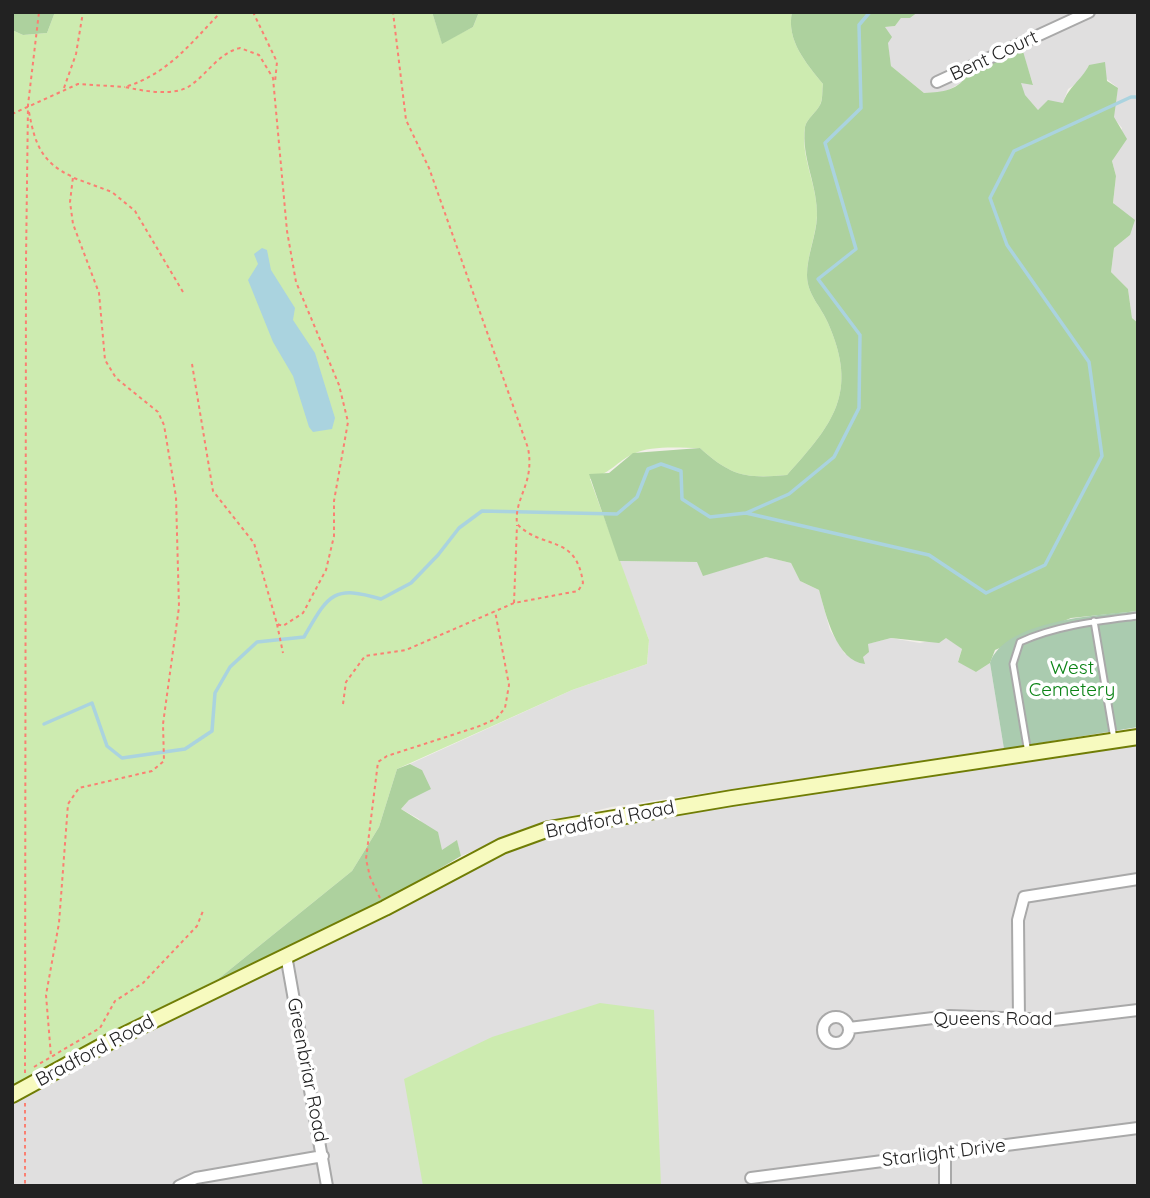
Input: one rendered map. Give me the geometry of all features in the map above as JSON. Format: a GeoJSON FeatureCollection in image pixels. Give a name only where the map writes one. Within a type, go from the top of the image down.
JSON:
{"type":"FeatureCollection","features":[{"type":"Feature","properties":{"kind":"street","name":"Bent Court"},"geometry":{"type":"LineString","coordinates":[[937,82],[1089,12]]}},
{"type":"Feature","properties":{"kind":"street","name":"Bradford Road"},"geometry":{"type":"LineString","coordinates":[[20,1083],[385,908],[502,846],[549,829],[732,798],[1138,737]]}},
{"type":"Feature","properties":{"kind":"street"},"geometry":{"type":"LineString","coordinates":[[1019,1020],[1018,920],[1024,897],[1138,879]]}},
{"type":"Feature","properties":{"kind":"street","name":"Greenbriar Road"},"geometry":{"type":"LineString","coordinates":[[286,955],[327,1186]]}},
{"type":"Feature","properties":{"kind":"street","name":"Queens Road"},"geometry":{"type":"LineString","coordinates":[[849,1028],[950,1016],[1054,1020],[1138,1010]]}},
{"type":"Feature","properties":{"kind":"street","name":"Starlight Drive"},"geometry":{"type":"LineString","coordinates":[[751,1178],[1138,1128]]}},
{"type":"Feature","properties":{"kind":"street"},"geometry":{"type":"LineString","coordinates":[[945,1153],[945,1186]]}},
{"type":"Feature","properties":{"kind":"street"},"geometry":{"type":"LineString","coordinates":[[179,1186],[196,1178],[323,1156]]}},
{"type":"Feature","properties":{"kind":"lane"},"geometry":{"type":"LineString","coordinates":[[1028,754],[1015,679],[1014,652],[1020,642],[1036,635],[1094,621],[1138,616]]}},
{"type":"Feature","properties":{"kind":"lane"},"geometry":{"type":"LineString","coordinates":[[1094,621],[1115,741]]}},
{"type":"Feature","properties":{"kind":"path"},"geometry":{"type":"LineString","coordinates":[[25,1186],[20,1083],[28,104],[39,12]]}},
{"type":"Feature","properties":{"kind":"path"},"geometry":{"type":"LineString","coordinates":[[63,89],[76,54],[83,12]]}},
{"type":"Feature","properties":{"kind":"path"},"geometry":{"type":"LineString","coordinates":[[125,88],[144,82],[174,64],[221,12]]}},
{"type":"Feature","properties":{"kind":"path"},"geometry":{"type":"LineString","coordinates":[[253,12],[277,62],[274,84],[286,231],[294,272],[302,300],[339,385],[348,422],[334,501],[334,536],[326,570],[303,613],[289,624],[276,624]]}},
{"type":"Feature","properties":{"kind":"path"},"geometry":{"type":"LineString","coordinates":[[393,12],[406,120],[429,169],[528,448],[530,478],[516,516],[514,603]]}},
{"type":"Feature","properties":{"kind":"path"},"geometry":{"type":"LineString","coordinates":[[12,114],[63,89],[88,83],[142,91],[190,87],[224,55],[240,48],[259,55],[268,65],[274,84]]}},
{"type":"Feature","properties":{"kind":"path"},"geometry":{"type":"LineString","coordinates":[[28,104],[37,147],[46,161],[73,177],[112,192],[135,211],[183,292]]}},
{"type":"Feature","properties":{"kind":"path"},"geometry":{"type":"LineString","coordinates":[[51,1056],[51,1036],[45,1006],[59,923],[68,804],[79,788],[152,771],[164,761],[163,741],[179,607],[172,473],[164,425],[158,412],[116,378],[105,360],[99,293],[73,223],[70,202],[73,177]]}},
{"type":"Feature","properties":{"kind":"path"},"geometry":{"type":"LineString","coordinates":[[192,364],[213,491],[254,543],[284,653]]}},
{"type":"Feature","properties":{"kind":"path"},"geometry":{"type":"LineString","coordinates":[[343,704],[346,682],[365,656],[406,650],[514,603],[578,590],[583,583],[569,550],[561,544],[537,540],[517,524]]}},
{"type":"Feature","properties":{"kind":"path"},"geometry":{"type":"LineString","coordinates":[[385,908],[370,877],[366,859],[378,762],[387,756],[496,719],[505,708],[509,685],[495,611]]}},
{"type":"Feature","properties":{"kind":"path"},"geometry":{"type":"LineString","coordinates":[[20,1083],[51,1056],[100,1028],[115,1000],[143,983],[197,926],[203,911]]}},
{"type":"Feature","properties":{"kind":"shaded area"},"geometry":{"type":"Polygon","coordinates":[[[918,12],[1138,12],[1138,323],[1132,318],[1128,289],[1111,272],[1114,248],[1130,235],[1113,203],[1116,176],[1112,161],[1122,128],[1113,117],[1118,88],[1089,65],[1081,81],[1068,89],[1063,103],[1038,110],[1024,95],[1020,82],[1033,84],[1021,48],[945,92],[924,93],[891,66],[885,27],[895,26],[901,18],[910,18],[918,12]]]}},
{"type":"Feature","properties":{"kind":"shaded area"},"geometry":{"type":"Polygon","coordinates":[[[766,557],[791,563],[800,581],[819,590],[830,630],[845,654],[863,657],[867,644],[891,638],[920,643],[946,637],[962,649],[958,661],[976,672],[990,663],[1004,749],[611,807],[528,828],[461,856],[457,841],[442,851],[419,819],[401,809],[409,800],[422,770],[410,764],[572,690],[647,664],[649,640],[619,561],[698,562],[704,575],[766,557]]]}},
{"type":"Feature","properties":{"kind":"shaded area"},"geometry":{"type":"Polygon","coordinates":[[[1138,743],[1138,1186],[12,1186],[12,1100],[410,900],[500,851],[574,829],[1138,743]]]}},
{"type":"Feature","properties":{"kind":"green space"},"geometry":{"type":"Polygon","coordinates":[[[12,12],[55,12],[47,33],[23,35],[12,30],[12,12]]]}},
{"type":"Feature","properties":{"kind":"green space"},"geometry":{"type":"Polygon","coordinates":[[[55,12],[432,12],[442,43],[473,27],[479,12],[792,12],[795,42],[823,84],[820,105],[805,127],[804,138],[817,205],[807,275],[809,289],[828,323],[837,348],[841,388],[828,423],[787,475],[740,474],[721,465],[700,448],[666,448],[640,451],[590,479],[649,640],[647,664],[572,690],[397,769],[379,827],[352,871],[217,980],[110,1032],[12,1087],[12,30],[23,35],[47,33],[55,12]]]}},
{"type":"Feature","properties":{"kind":"green space"},"geometry":{"type":"Polygon","coordinates":[[[432,12],[479,12],[473,27],[442,44],[432,12]]]}},
{"type":"Feature","properties":{"kind":"green space"},"geometry":{"type":"Polygon","coordinates":[[[792,12],[918,12],[910,18],[901,18],[895,26],[885,27],[892,37],[888,43],[891,66],[924,93],[955,87],[968,72],[1022,48],[1033,85],[1021,83],[1025,95],[1038,110],[1048,100],[1063,103],[1089,65],[1105,62],[1107,81],[1118,88],[1114,117],[1127,139],[1112,161],[1116,176],[1113,203],[1135,220],[1130,235],[1114,248],[1111,272],[1128,289],[1132,318],[1138,323],[1138,611],[1071,618],[995,650],[990,663],[976,672],[958,662],[962,649],[946,638],[939,643],[891,638],[868,644],[869,652],[863,657],[865,664],[855,661],[840,646],[829,624],[819,590],[800,581],[791,563],[766,557],[703,576],[697,562],[619,561],[589,474],[609,473],[633,453],[700,448],[721,465],[740,474],[787,475],[817,440],[836,406],[841,388],[837,348],[828,323],[809,289],[807,275],[817,205],[804,138],[805,127],[821,103],[823,84],[795,42],[792,12]]]}},
{"type":"Feature","properties":{"kind":"green space","name":"West Cemetery"},"geometry":{"type":"Polygon","coordinates":[[[1138,611],[1138,727],[1004,749],[990,663],[999,649],[1014,637],[1055,622],[1138,611]]]}},
{"type":"Feature","properties":{"kind":"green space"},"geometry":{"type":"Polygon","coordinates":[[[410,764],[422,770],[431,789],[409,800],[401,809],[438,832],[442,850],[457,840],[461,856],[311,940],[217,980],[352,871],[379,827],[397,769],[410,764]]]}},
{"type":"Feature","properties":{"kind":"green space"},"geometry":{"type":"Polygon","coordinates":[[[600,1003],[654,1010],[661,1186],[423,1186],[404,1079],[492,1037],[600,1003]]]}},
{"type":"Feature","properties":{"kind":"water"},"geometry":{"type":"Polygon","coordinates":[[[262,248],[267,250],[271,270],[295,308],[293,320],[315,353],[335,418],[332,429],[313,432],[309,427],[293,376],[273,342],[248,280],[258,264],[254,254],[262,248]]]}},
{"type":"Feature","properties":{"kind":"waterway"},"geometry":{"type":"LineString","coordinates":[[44,724],[92,703],[107,746],[122,758],[185,749],[212,731],[215,693],[230,667],[257,642],[304,637],[319,612],[333,597],[352,593],[381,599],[411,583],[459,528],[482,511],[617,514],[637,497],[648,469],[661,464],[681,471],[682,499],[710,517],[746,513],[789,494],[834,457],[859,408],[860,335],[818,279],[856,249],[825,143],[861,108],[859,25],[870,12]]}},
{"type":"Feature","properties":{"kind":"waterway"},"geometry":{"type":"LineString","coordinates":[[746,513],[929,555],[986,593],[1045,565],[1102,456],[1089,362],[1007,245],[990,198],[1014,151],[1131,97],[1138,97]]}}]}
